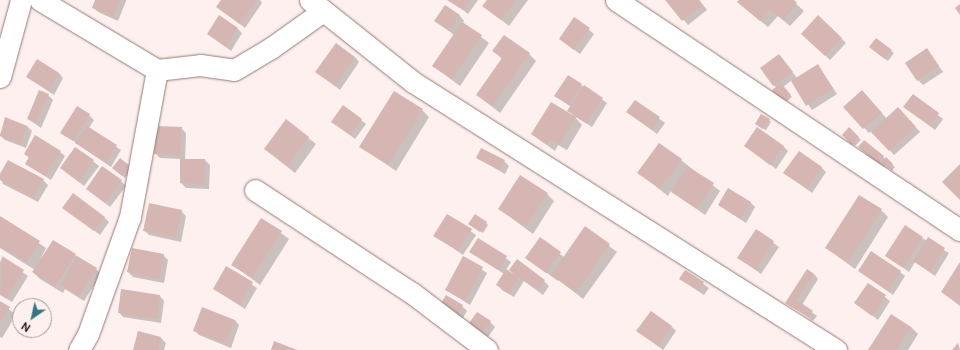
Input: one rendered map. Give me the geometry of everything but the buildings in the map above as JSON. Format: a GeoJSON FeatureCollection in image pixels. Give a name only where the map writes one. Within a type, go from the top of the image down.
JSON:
{"type":"FeatureCollection","features":[{"type":"Feature","properties":{"kind":"street"},"geometry":{"type":"LineString","coordinates":[[0,77],[22,0]]}},
{"type":"Feature","properties":{"kind":"street"},"geometry":{"type":"LineString","coordinates":[[40,0],[157,70],[200,65],[234,70],[271,48],[317,5],[413,82],[836,350]]}},
{"type":"Feature","properties":{"kind":"street"},"geometry":{"type":"LineString","coordinates":[[616,0],[960,230]]}},
{"type":"Feature","properties":{"kind":"street"},"geometry":{"type":"LineString","coordinates":[[79,350],[88,334],[130,217],[157,70]]}},
{"type":"Feature","properties":{"kind":"street"},"geometry":{"type":"LineString","coordinates":[[255,190],[412,293],[487,350]]}}]}
